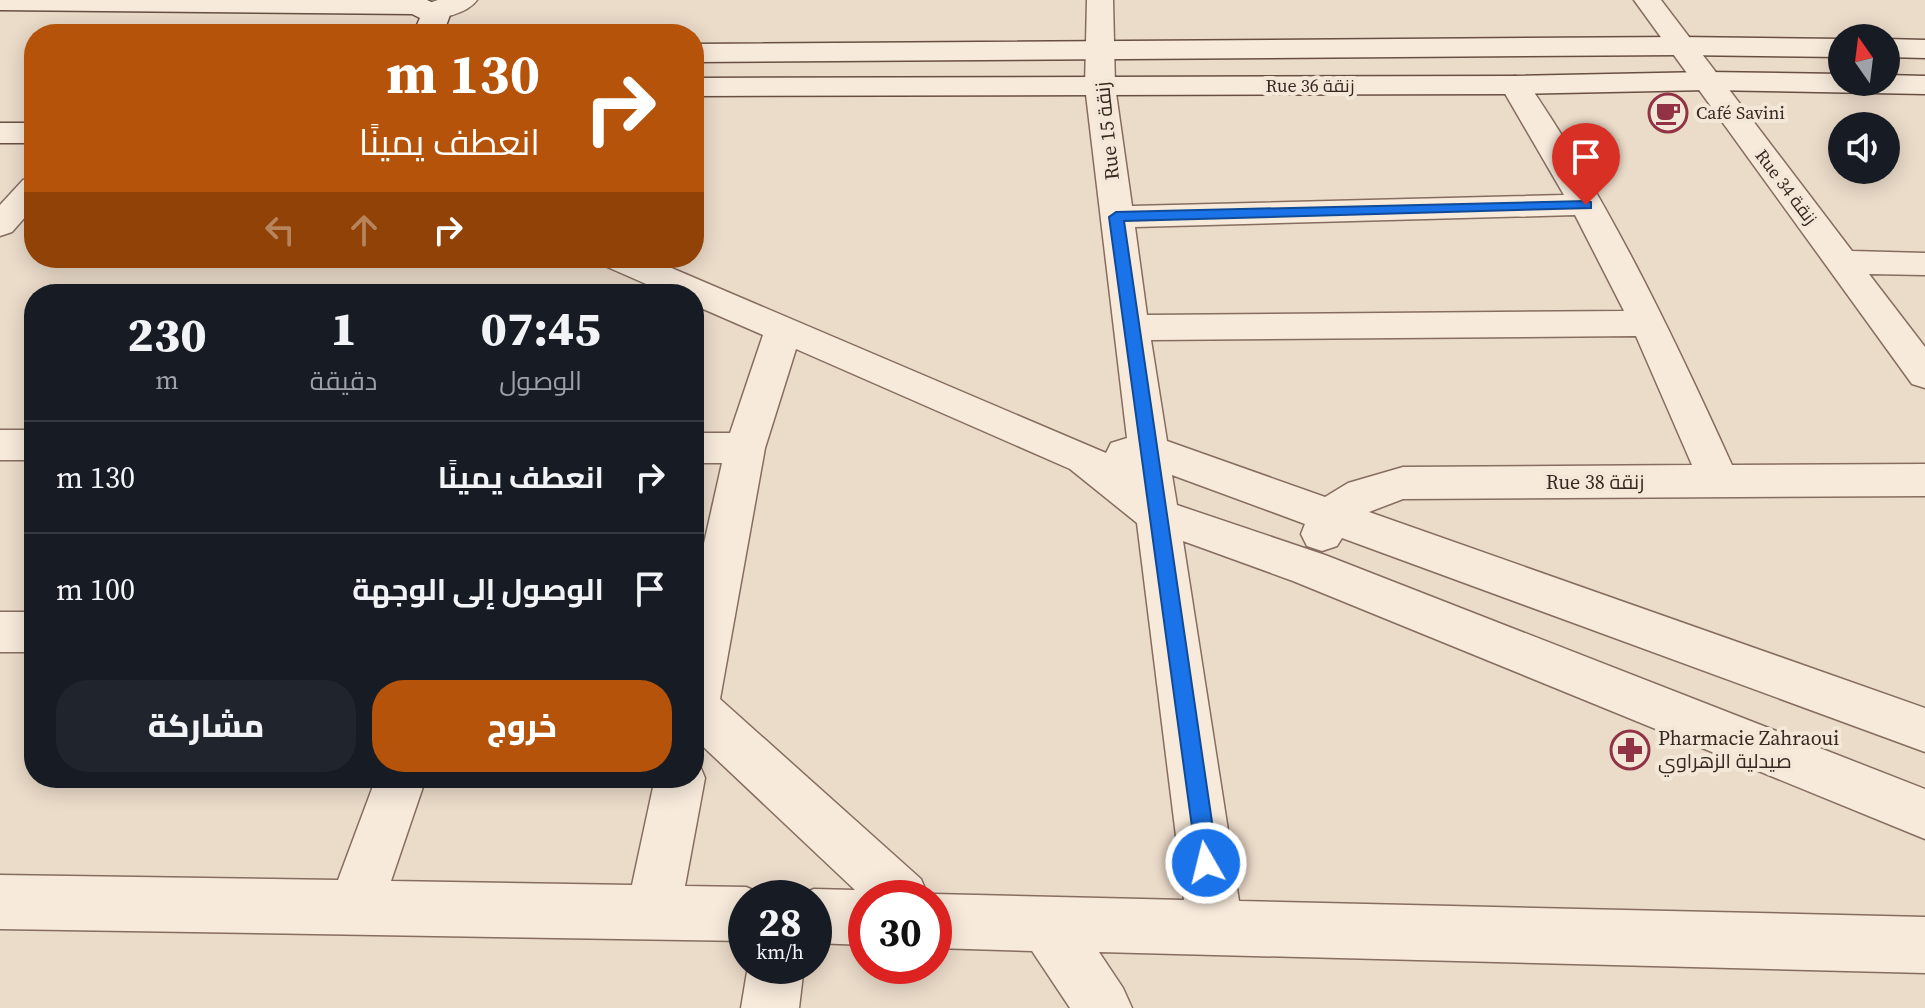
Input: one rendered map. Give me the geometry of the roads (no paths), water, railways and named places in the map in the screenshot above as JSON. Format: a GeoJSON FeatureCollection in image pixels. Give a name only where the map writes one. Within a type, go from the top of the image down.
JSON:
{"type":"FeatureCollection","features":[{"type":"Feature","properties":{"kind":"street"},"geometry":{"type":"LineString","coordinates":[[0,2],[417,6],[430,23],[464,0]]}},
{"type":"Feature","properties":{"kind":"street","name":"Rue 15 زنقة"},"geometry":{"type":"LineString","coordinates":[[1100,0],[1100,68],[1116,217],[1215,926]]}},
{"type":"Feature","properties":{"kind":"street","name":"Rue 34 زنقة"},"geometry":{"type":"LineString","coordinates":[[1647,0],[1925,374]]}},
{"type":"Feature","properties":{"kind":"street","name":"Rue 36 زنقة"},"geometry":{"type":"LineString","coordinates":[[704,87],[1680,46],[1828,48]]}},
{"type":"Feature","properties":{"kind":"street"},"geometry":{"type":"LineString","coordinates":[[1900,48],[1925,49]]}},
{"type":"Feature","properties":{"kind":"street","name":"Rue 36 زنقة"},"geometry":{"type":"LineString","coordinates":[[704,53],[1515,85],[1707,81],[1925,85]]}},
{"type":"Feature","properties":{"kind":"street"},"geometry":{"type":"LineString","coordinates":[[1515,85],[1586,205],[1649,323],[1719,481]]}},
{"type":"Feature","properties":{"kind":"street"},"geometry":{"type":"LineString","coordinates":[[0,133],[24,133]]}},
{"type":"Feature","properties":{"kind":"street"},"geometry":{"type":"LineString","coordinates":[[0,225],[24,198]]}},
{"type":"Feature","properties":{"kind":"street"},"geometry":{"type":"LineString","coordinates":[[1116,217],[1586,205]]}},
{"type":"Feature","properties":{"kind":"street"},"geometry":{"type":"LineString","coordinates":[[1842,262],[1925,264]]}},
{"type":"Feature","properties":{"kind":"street"},"geometry":{"type":"LineString","coordinates":[[640,268],[676,284]]}},
{"type":"Feature","properties":{"kind":"street"},"geometry":{"type":"LineString","coordinates":[[704,296],[1084,458],[1157,515],[1309,568],[1925,814]]}},
{"type":"Feature","properties":{"kind":"street"},"geometry":{"type":"LineString","coordinates":[[1131,328],[1649,323]]}},
{"type":"Feature","properties":{"kind":"street"},"geometry":{"type":"LineString","coordinates":[[704,648],[745,448],[783,331]]}},
{"type":"Feature","properties":{"kind":"street"},"geometry":{"type":"LineString","coordinates":[[0,445],[24,445]]}},
{"type":"Feature","properties":{"kind":"street"},"geometry":{"type":"LineString","coordinates":[[704,448],[745,448]]}},
{"type":"Feature","properties":{"kind":"street"},"geometry":{"type":"LineString","coordinates":[[1084,458],[1150,451],[1925,730]]}},
{"type":"Feature","properties":{"kind":"street","name":"Rue 38 زنقة"},"geometry":{"type":"LineString","coordinates":[[1330,514],[1363,495],[1403,483],[1925,480]]}},
{"type":"Feature","properties":{"kind":"street"},"geometry":{"type":"LineString","coordinates":[[1309,568],[1330,514]]}},
{"type":"Feature","properties":{"kind":"street"},"geometry":{"type":"LineString","coordinates":[[0,632],[24,632]]}},
{"type":"Feature","properties":{"kind":"street"},"geometry":{"type":"LineString","coordinates":[[704,718],[882,880]]}},
{"type":"Feature","properties":{"kind":"street"},"geometry":{"type":"LineString","coordinates":[[355,908],[397,788]]}},
{"type":"Feature","properties":{"kind":"street"},"geometry":{"type":"LineString","coordinates":[[653,912],[678,788]]}},
{"type":"Feature","properties":{"kind":"street"},"geometry":{"type":"LineString","coordinates":[[0,902],[728,914]]}},
{"type":"Feature","properties":{"kind":"street"},"geometry":{"type":"LineString","coordinates":[[952,921],[1925,945]]}},
{"type":"Feature","properties":{"kind":"street"},"geometry":{"type":"LineString","coordinates":[[1047,924],[1103,1008]]}},
{"type":"Feature","properties":{"kind":"street"},"geometry":{"type":"LineString","coordinates":[[770,1008],[773,984]]}},
{"type":"Feature","properties":{"kind":"place","name":"Café Savini"},"geometry":{"type":"Point","coordinates":[1668,113]}},
{"type":"Feature","properties":{"kind":"place","name":"Pharmacie Zahraoui صيدلية الزهراوي"},"geometry":{"type":"Point","coordinates":[1630,750]}}]}
